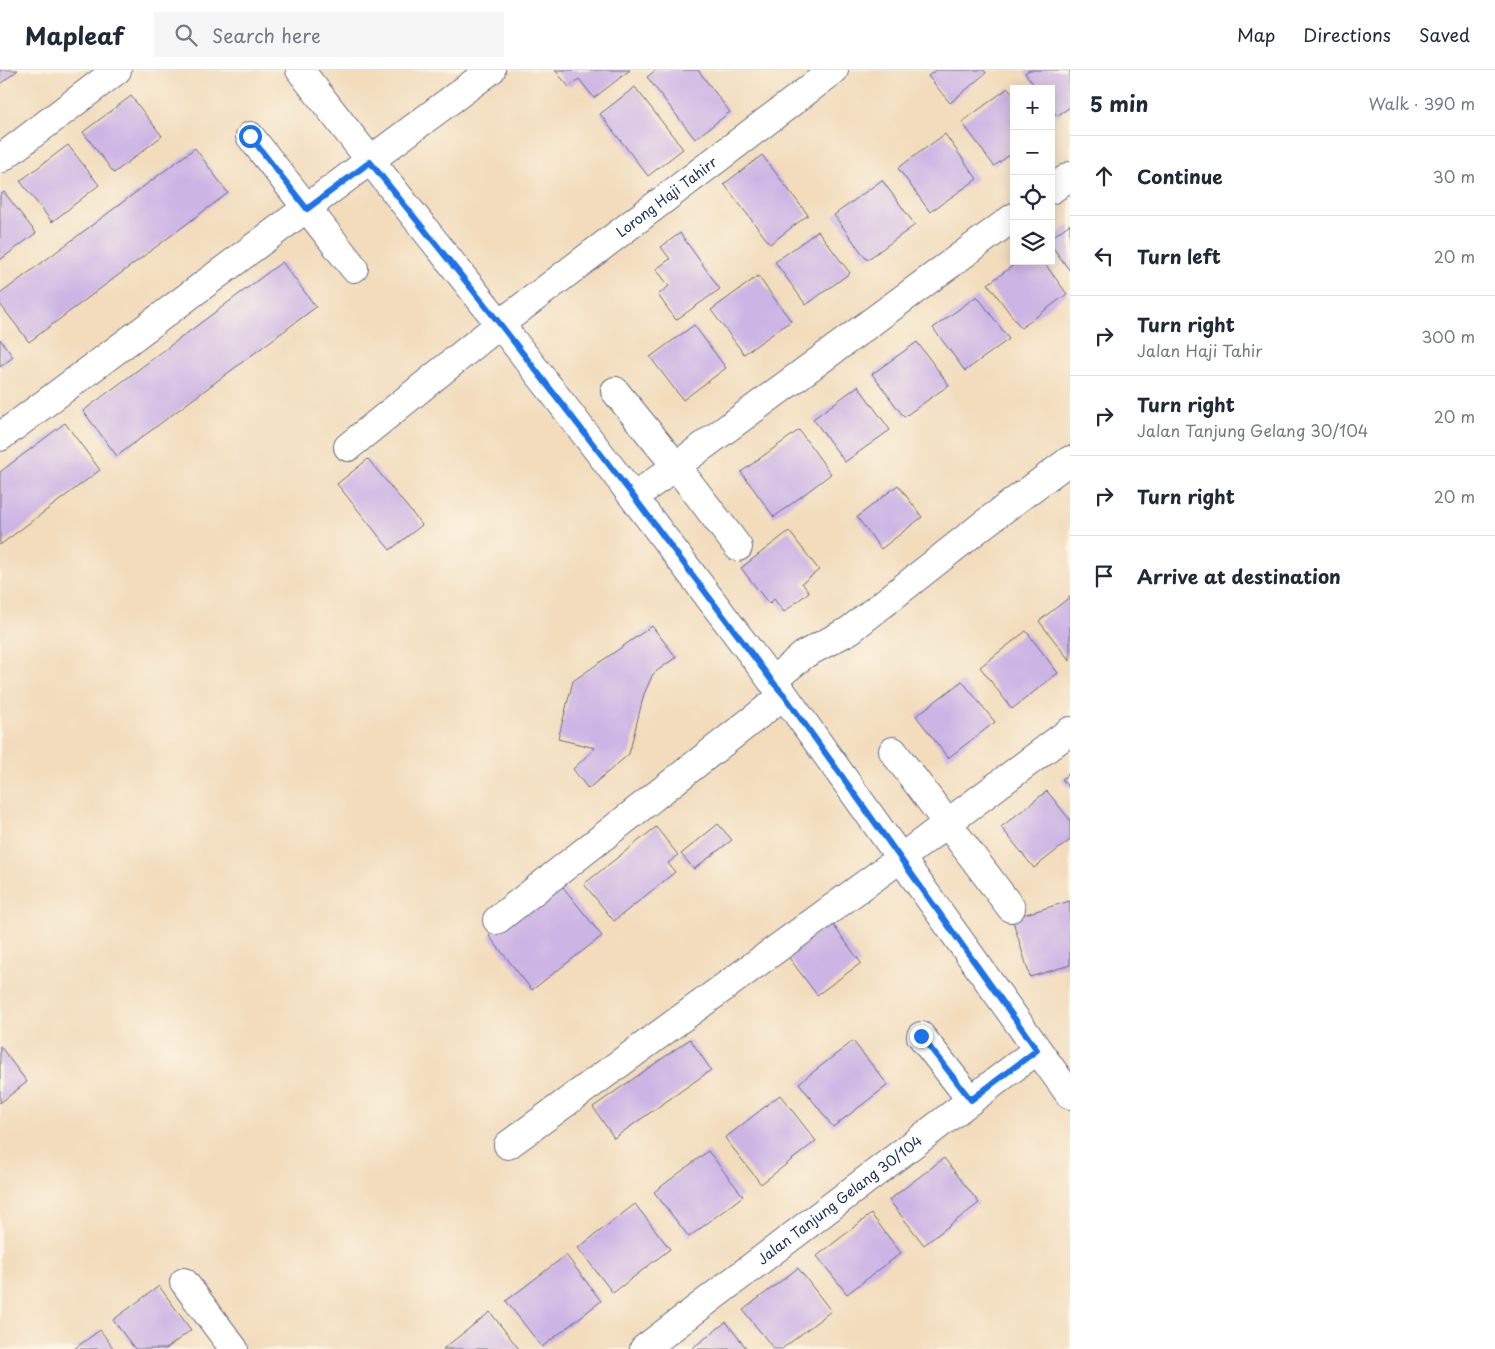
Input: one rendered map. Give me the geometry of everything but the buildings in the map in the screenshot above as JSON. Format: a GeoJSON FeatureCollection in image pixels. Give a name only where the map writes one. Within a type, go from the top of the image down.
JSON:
{"type":"FeatureCollection","features":[{"type":"Feature","properties":{"kind":"street"},"geometry":{"type":"LineString","coordinates":[[0,159],[118,70]]}},
{"type":"Feature","properties":{"kind":"street"},"geometry":{"type":"LineString","coordinates":[[300,70],[370,162],[500,324],[634,497],[778,688],[1070,1095]]}},
{"type":"Feature","properties":{"kind":"street"},"geometry":{"type":"LineString","coordinates":[[0,437],[492,70]]}},
{"type":"Feature","properties":{"kind":"street","name":"Lorong Haji Tahirr"},"geometry":{"type":"LineString","coordinates":[[348,447],[500,324],[834,70]]}},
{"type":"Feature","properties":{"kind":"street"},"geometry":{"type":"LineString","coordinates":[[250,136],[354,268]]}},
{"type":"Feature","properties":{"kind":"street"},"geometry":{"type":"LineString","coordinates":[[1055,187],[1070,176]]}},
{"type":"Feature","properties":{"kind":"street"},"geometry":{"type":"LineString","coordinates":[[634,497],[1010,220]]}},
{"type":"Feature","properties":{"kind":"street"},"geometry":{"type":"LineString","coordinates":[[615,391],[738,547]]}},
{"type":"Feature","properties":{"kind":"street"},"geometry":{"type":"LineString","coordinates":[[496,920],[778,688],[805,654],[850,630],[984,524],[1070,460]]}},
{"type":"Feature","properties":{"kind":"street"},"geometry":{"type":"LineString","coordinates":[[508,1145],[901,858],[1070,731]]}},
{"type":"Feature","properties":{"kind":"street"},"geometry":{"type":"LineString","coordinates":[[893,752],[948,822],[1011,908]]}},
{"type":"Feature","properties":{"kind":"street"},"geometry":{"type":"LineString","coordinates":[[921,1036],[971,1100]]}},
{"type":"Feature","properties":{"kind":"street","name":"Jalan Tanjung Gelang 30/104"},"geometry":{"type":"LineString","coordinates":[[644,1349],[1037,1050]]}},
{"type":"Feature","properties":{"kind":"street"},"geometry":{"type":"LineString","coordinates":[[184,1282],[234,1349]]}},
{"type":"Feature","properties":{"kind":"route"},"geometry":{"type":"LineString","coordinates":[[250,136],[307,209],[370,162],[500,324],[784,695],[1037,1050],[971,1100],[921,1036]]}}]}
